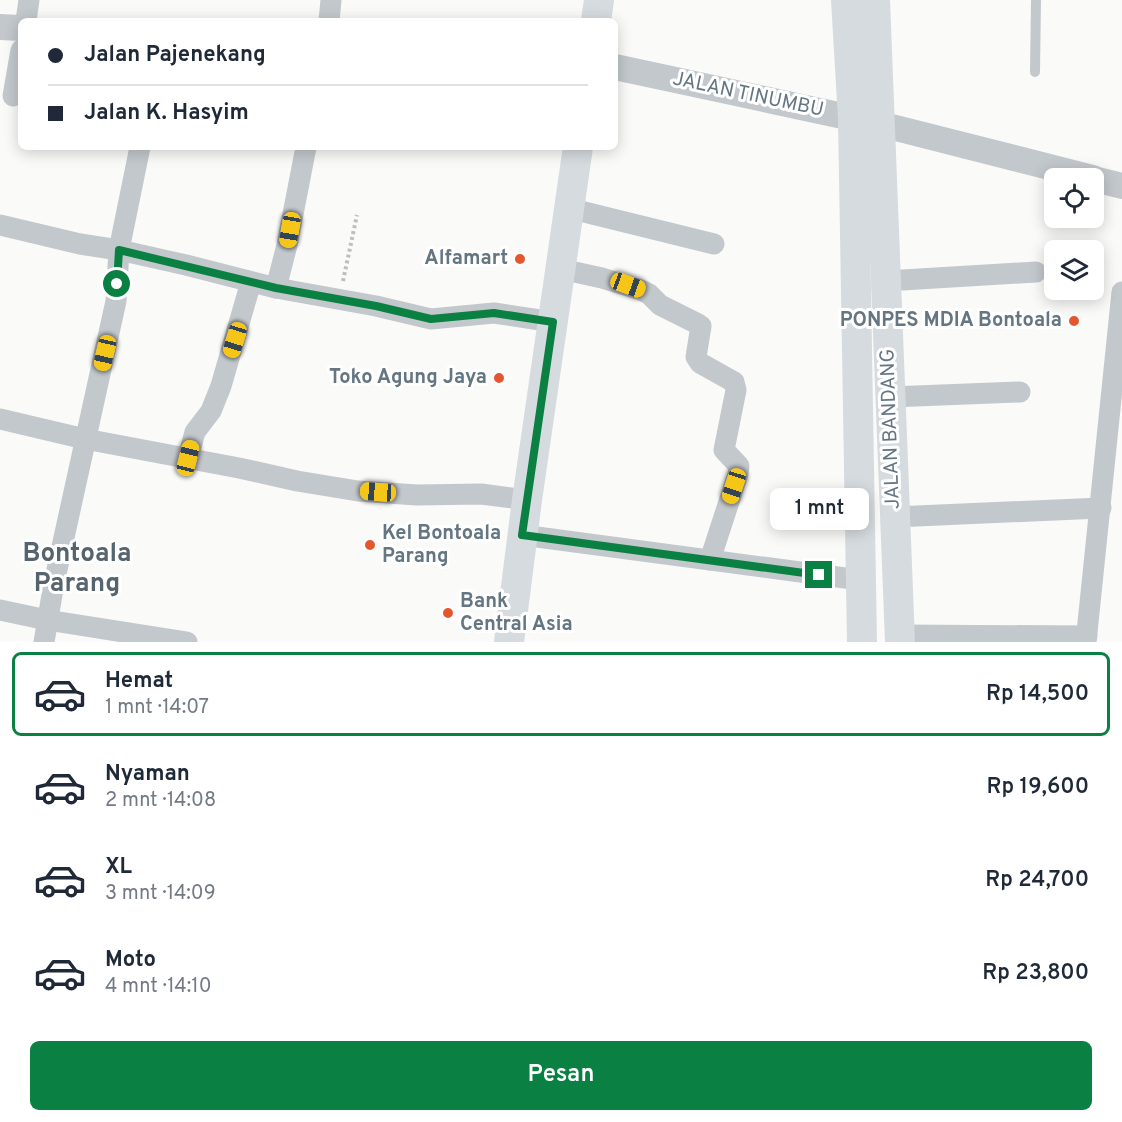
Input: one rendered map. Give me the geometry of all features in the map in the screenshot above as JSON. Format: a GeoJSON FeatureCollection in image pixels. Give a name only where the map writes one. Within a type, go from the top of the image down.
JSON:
{"type":"FeatureCollection","features":[{"type":"Feature","properties":{"kind":"main road"},"geometry":{"type":"LineString","coordinates":[[596,18],[599,0]]}},
{"type":"Feature","properties":{"kind":"main road","name":"JALAN BANDANG"},"geometry":{"type":"LineString","coordinates":[[846,0],[866,121],[886,281],[899,638]]}},
{"type":"Feature","properties":{"kind":"main road","name":"JALAN BANDANG"},"geometry":{"type":"LineString","coordinates":[[862,642],[860,580],[866,121],[875,0]]}},
{"type":"Feature","properties":{"kind":"main road"},"geometry":{"type":"LineString","coordinates":[[509,642],[568,208],[578,150]]}},
{"type":"Feature","properties":{"kind":"street"},"geometry":{"type":"LineString","coordinates":[[26,18],[29,0]]}},
{"type":"Feature","properties":{"kind":"street"},"geometry":{"type":"LineString","coordinates":[[329,18],[331,0]]}},
{"type":"Feature","properties":{"kind":"street"},"geometry":{"type":"LineString","coordinates":[[0,27],[18,28]]}},
{"type":"Feature","properties":{"kind":"street"},"geometry":{"type":"LineString","coordinates":[[13,96],[18,67]]}},
{"type":"Feature","properties":{"kind":"street","name":"JALAN TINUMBU"},"geometry":{"type":"LineString","coordinates":[[618,68],[866,121],[1050,168]]}},
{"type":"Feature","properties":{"kind":"street"},"geometry":{"type":"LineString","coordinates":[[44,642],[85,439],[116,301],[119,250],[139,150]]}},
{"type":"Feature","properties":{"kind":"street"},"geometry":{"type":"LineString","coordinates":[[276,288],[283,264],[305,150]]}},
{"type":"Feature","properties":{"kind":"street","name":"JALAN TINUMBU"},"geometry":{"type":"LineString","coordinates":[[1104,182],[1122,186]]}},
{"type":"Feature","properties":{"kind":"street"},"geometry":{"type":"LineString","coordinates":[[568,208],[714,244]]}},
{"type":"Feature","properties":{"kind":"street"},"geometry":{"type":"LineString","coordinates":[[0,225],[80,244],[119,250],[276,288],[431,319],[494,313],[553,322]]}},
{"type":"Feature","properties":{"kind":"street"},"geometry":{"type":"LineString","coordinates":[[561,268],[641,290],[649,294],[660,306],[698,324],[702,332],[696,357],[700,363],[734,382],[736,390],[724,450],[739,466],[738,474],[710,560]]}},
{"type":"Feature","properties":{"kind":"street"},"geometry":{"type":"LineString","coordinates":[[886,281],[1036,272]]}},
{"type":"Feature","properties":{"kind":"street"},"geometry":{"type":"LineString","coordinates":[[188,458],[195,432],[212,411],[221,386],[251,282]]}},
{"type":"Feature","properties":{"kind":"street"},"geometry":{"type":"LineString","coordinates":[[899,638],[1086,639],[1122,292]]}},
{"type":"Feature","properties":{"kind":"street"},"geometry":{"type":"LineString","coordinates":[[890,398],[1020,392]]}},
{"type":"Feature","properties":{"kind":"street"},"geometry":{"type":"LineString","coordinates":[[0,419],[85,439],[358,491],[417,495],[481,494],[527,500]]}},
{"type":"Feature","properties":{"kind":"street"},"geometry":{"type":"LineString","coordinates":[[894,517],[1101,508]]}},
{"type":"Feature","properties":{"kind":"street"},"geometry":{"type":"LineString","coordinates":[[522,535],[860,580]]}},
{"type":"Feature","properties":{"kind":"street"},"geometry":{"type":"LineString","coordinates":[[0,610],[47,620],[187,642]]}},
{"type":"Feature","properties":{"kind":"lane"},"geometry":{"type":"LineString","coordinates":[[1035,72],[1036,0]]}},
{"type":"Feature","properties":{"kind":"path"},"geometry":{"type":"LineString","coordinates":[[339,300],[357,215]]}},
{"type":"Feature","properties":{"kind":"place","name":"Alfamart"},"geometry":{"type":"Point","coordinates":[520,259]}},
{"type":"Feature","properties":{"kind":"place","name":"PONPES MDIA Bontoala"},"geometry":{"type":"Point","coordinates":[1074,321]}},
{"type":"Feature","properties":{"kind":"place","name":"Toko Agung Jaya"},"geometry":{"type":"Point","coordinates":[499,378]}},
{"type":"Feature","properties":{"kind":"place","name":"Kel Bontoala Parang"},"geometry":{"type":"Point","coordinates":[370,545]}},
{"type":"Feature","properties":{"kind":"place","name":"Bank Central Asia"},"geometry":{"type":"Point","coordinates":[448,613]}},
{"type":"Feature","properties":{"kind":"district","name":"Bontoala Parang"},"geometry":{"type":"Point","coordinates":[77,569]}},
{"type":"Feature","properties":{"kind":"route"},"geometry":{"type":"LineString","coordinates":[[117,284],[119,250],[276,288],[376,306],[431,319],[494,313],[553,322],[522,535],[819,575]]}}]}
